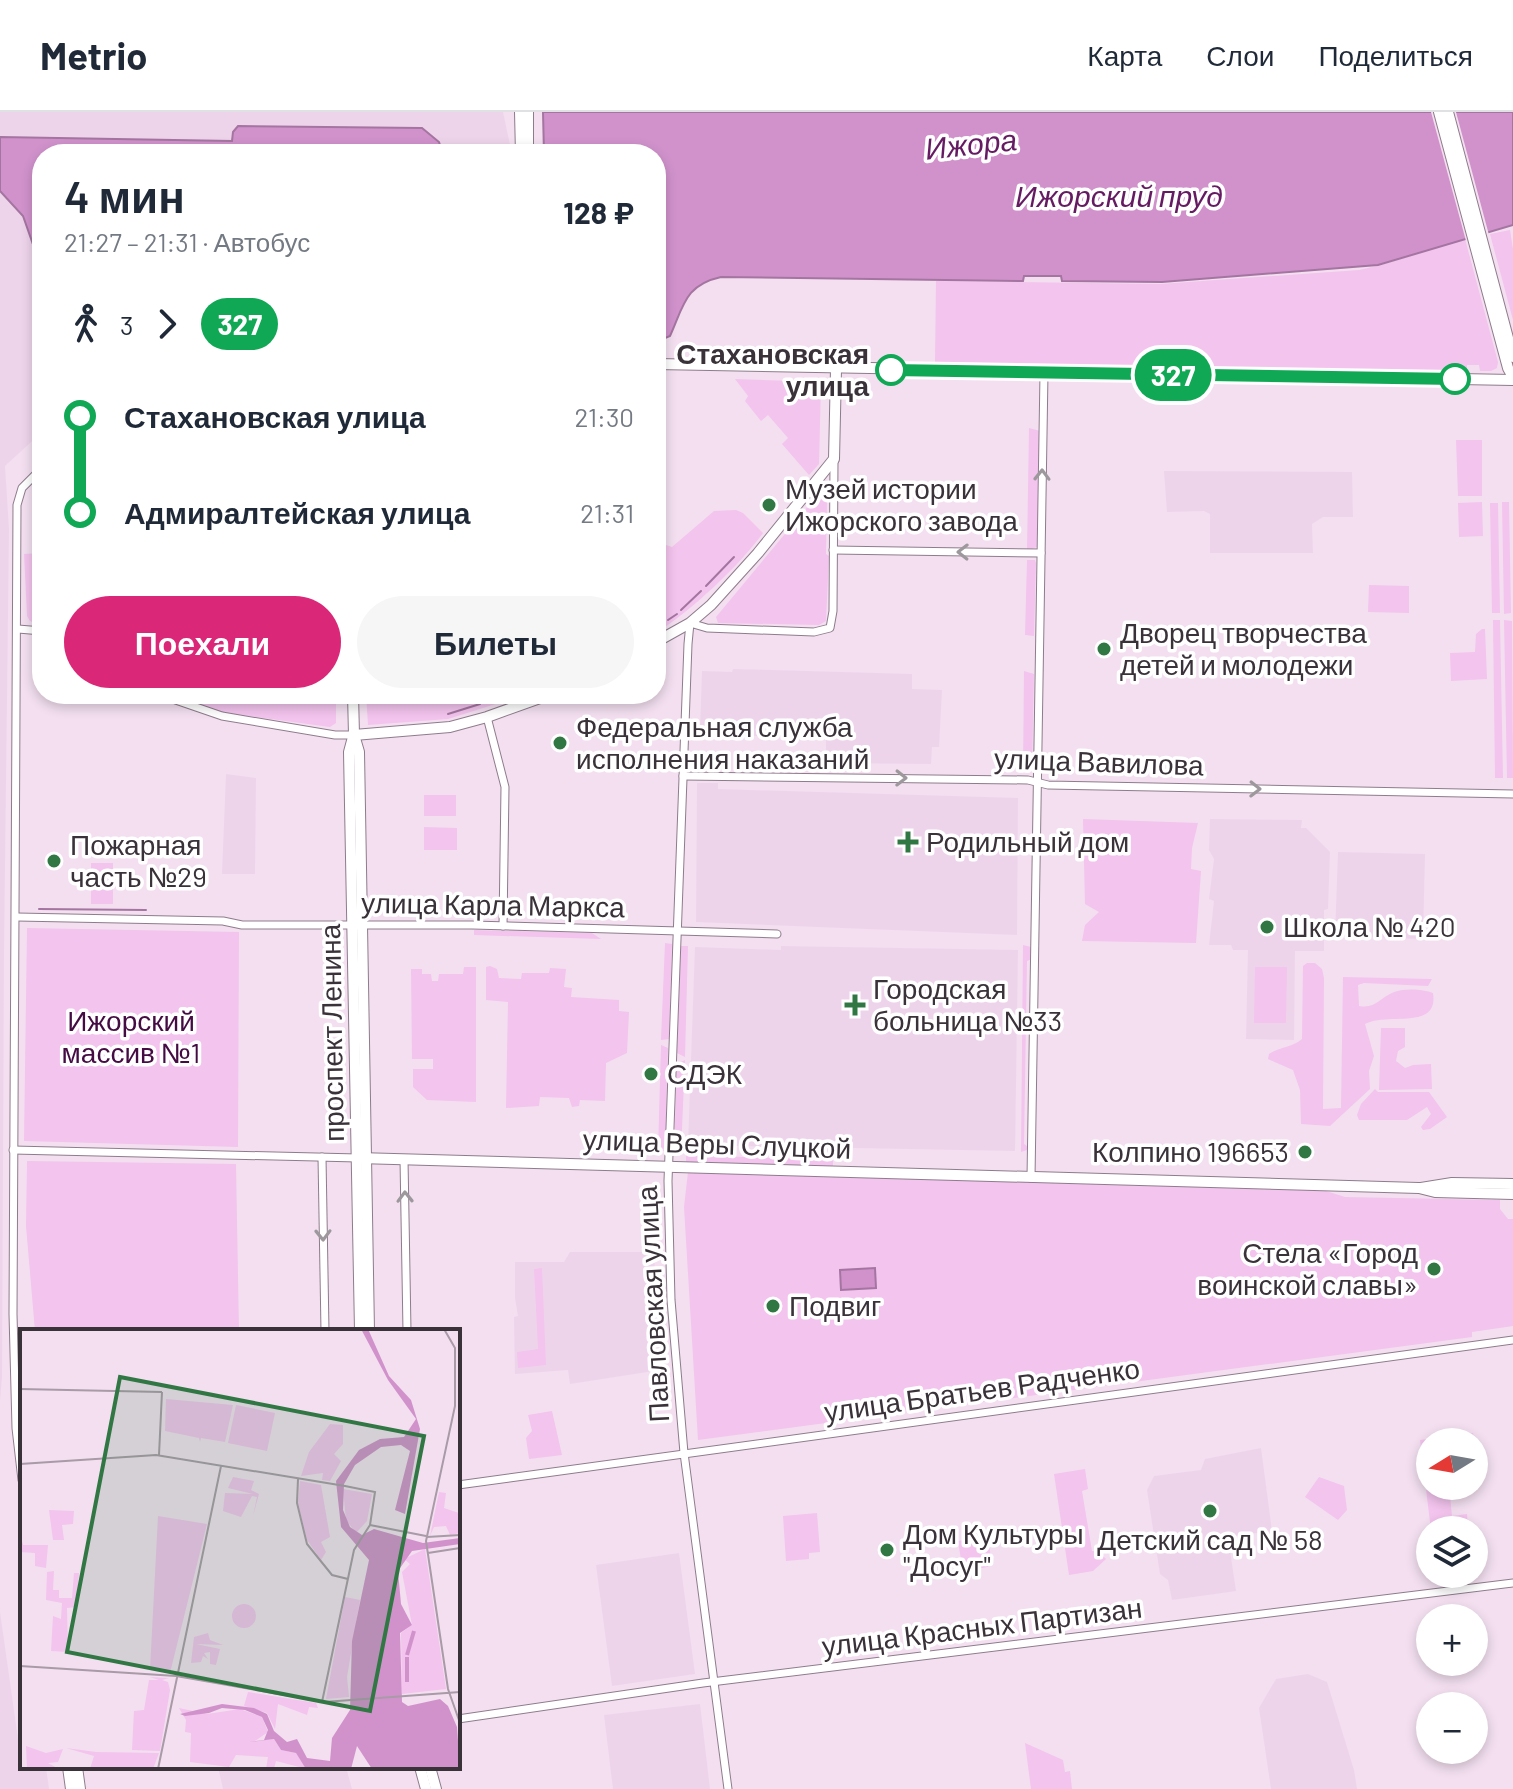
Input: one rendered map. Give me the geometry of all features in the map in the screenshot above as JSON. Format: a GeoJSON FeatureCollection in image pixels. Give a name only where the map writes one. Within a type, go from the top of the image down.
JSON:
{"type":"FeatureCollection","features":[{"type":"Feature","properties":{"kind":"street"},"geometry":{"type":"LineString","coordinates":[[520,112],[521,144]]}},
{"type":"Feature","properties":{"kind":"street"},"geometry":{"type":"LineString","coordinates":[[528,112],[528,144]]}},
{"type":"Feature","properties":{"kind":"street"},"geometry":{"type":"LineString","coordinates":[[1439,112],[1513,357]]}},
{"type":"Feature","properties":{"kind":"street"},"geometry":{"type":"LineString","coordinates":[[666,364],[1513,379],[1448,112]]}},
{"type":"Feature","properties":{"kind":"street"},"geometry":{"type":"LineString","coordinates":[[690,623],[714,628],[814,632],[830,628],[833,611],[836,369]]}},
{"type":"Feature","properties":{"kind":"street"},"geometry":{"type":"LineString","coordinates":[[1031,1178],[1044,373]]}},
{"type":"Feature","properties":{"kind":"street"},"geometry":{"type":"LineString","coordinates":[[666,636],[690,623],[711,605],[834,459]]}},
{"type":"Feature","properties":{"kind":"street"},"geometry":{"type":"LineString","coordinates":[[20,1463],[13,1314],[18,494],[32,477]]}},
{"type":"Feature","properties":{"kind":"street"},"geometry":{"type":"LineString","coordinates":[[833,550],[1041,553]]}},
{"type":"Feature","properties":{"kind":"street","name":"Павловская улица"},"geometry":{"type":"LineString","coordinates":[[690,623],[669,1167],[671,1300],[684,1453],[728,1789]]}},
{"type":"Feature","properties":{"kind":"street"},"geometry":{"type":"LineString","coordinates":[[18,629],[32,630]]}},
{"type":"Feature","properties":{"kind":"street"},"geometry":{"type":"LineString","coordinates":[[184,704],[231,718],[335,735],[450,727],[523,704]]}},
{"type":"Feature","properties":{"kind":"street","name":"проспект Ленина"},"geometry":{"type":"LineString","coordinates":[[353,704],[354,735],[349,752],[358,924],[369,1329]]}},
{"type":"Feature","properties":{"kind":"street"},"geometry":{"type":"LineString","coordinates":[[487,717],[505,787],[503,926]]}},
{"type":"Feature","properties":{"kind":"street","name":"улица Вавилова"},"geometry":{"type":"LineString","coordinates":[[683,776],[1023,780],[1037,784],[1513,794]]}},
{"type":"Feature","properties":{"kind":"street","name":"улица Карла Маркса"},"geometry":{"type":"LineString","coordinates":[[17,917],[223,921],[242,925],[503,926],[777,934]]}},
{"type":"Feature","properties":{"kind":"street","name":"улица Веры Слуцкой"},"geometry":{"type":"LineString","coordinates":[[13,1150],[1419,1188],[1452,1183],[1513,1184]]}},
{"type":"Feature","properties":{"kind":"street"},"geometry":{"type":"LineString","coordinates":[[322,1157],[325,1329]]}},
{"type":"Feature","properties":{"kind":"street","name":"проспект Ленина"},"geometry":{"type":"LineString","coordinates":[[360,1329],[363,1158]]}},
{"type":"Feature","properties":{"kind":"street"},"geometry":{"type":"LineString","coordinates":[[404,1159],[407,1329]]}},
{"type":"Feature","properties":{"kind":"street","name":"улица Веры Слуцкой"},"geometry":{"type":"LineString","coordinates":[[1419,1188],[1435,1192],[1513,1194]]}},
{"type":"Feature","properties":{"kind":"street","name":"улица Братьев Радченко"},"geometry":{"type":"LineString","coordinates":[[460,1485],[1513,1340]]}},
{"type":"Feature","properties":{"kind":"street","name":"улица Красных Партизан"},"geometry":{"type":"LineString","coordinates":[[460,1719],[714,1683],[1513,1583]]}},
{"type":"Feature","properties":{"kind":"street"},"geometry":{"type":"LineString","coordinates":[[68,1769],[71,1789]]}},
{"type":"Feature","properties":{"kind":"street"},"geometry":{"type":"LineString","coordinates":[[77,1769],[80,1789]]}},
{"type":"Feature","properties":{"kind":"street"},"geometry":{"type":"LineString","coordinates":[[421,1769],[426,1789]]}},
{"type":"Feature","properties":{"kind":"street"},"geometry":{"type":"LineString","coordinates":[[431,1769],[436,1789]]}},
{"type":"Feature","properties":{"kind":"shaded area"},"geometry":{"type":"Polygon","coordinates":[[[0,112],[503,112],[510,144],[32,144],[32,441],[5,466],[9,529],[0,1401],[0,112]]]}},
{"type":"Feature","properties":{"kind":"shaded area"},"geometry":{"type":"Polygon","coordinates":[[[1164,471],[1352,472],[1353,517],[1323,517],[1312,524],[1313,553],[1210,553],[1210,514],[1204,511],[1167,512],[1164,471]]]}},
{"type":"Feature","properties":{"kind":"shaded area"},"geometry":{"type":"Polygon","coordinates":[[[733,669],[912,674],[912,689],[942,690],[939,747],[932,747],[931,764],[826,763],[826,735],[779,735],[778,728],[759,727],[757,736],[740,735],[734,731],[700,730],[702,671],[732,672],[733,669]]]}},
{"type":"Feature","properties":{"kind":"shaded area"},"geometry":{"type":"Polygon","coordinates":[[[226,774],[256,778],[255,874],[222,874],[226,774]]]}},
{"type":"Feature","properties":{"kind":"shaded area","name":"Городская больница №33"},"geometry":{"type":"Polygon","coordinates":[[[697,783],[718,783],[718,789],[1018,798],[1017,935],[696,922],[697,783]]]}},
{"type":"Feature","properties":{"kind":"shaded area","name":"Школа № 420"},"geometry":{"type":"Polygon","coordinates":[[[1210,819],[1302,820],[1301,828],[1306,828],[1330,852],[1328,909],[1324,910],[1324,951],[1295,951],[1294,1040],[1246,1039],[1248,950],[1233,950],[1231,945],[1209,945],[1214,901],[1209,899],[1214,859],[1209,850],[1210,819]]]}},
{"type":"Feature","properties":{"kind":"shaded area"},"geometry":{"type":"Polygon","coordinates":[[[1338,852],[1425,854],[1423,939],[1335,936],[1338,852]]]}},
{"type":"Feature","properties":{"kind":"shaded area","name":"Городская больница №33"},"geometry":{"type":"Polygon","coordinates":[[[781,946],[1018,950],[1015,1151],[688,1145],[695,947],[781,950],[781,946]]]}},
{"type":"Feature","properties":{"kind":"shaded area"},"geometry":{"type":"Polygon","coordinates":[[[570,1252],[654,1252],[660,1370],[570,1384],[568,1370],[515,1374],[514,1317],[518,1316],[515,1262],[564,1262],[570,1252]]]}},
{"type":"Feature","properties":{"kind":"shaded area","name":"Детский сад № 58"},"geometry":{"type":"Polygon","coordinates":[[[1261,1448],[1272,1531],[1228,1537],[1236,1591],[1172,1600],[1168,1580],[1160,1574],[1147,1490],[1154,1476],[1201,1470],[1205,1459],[1261,1448]]]}},
{"type":"Feature","properties":{"kind":"shaded area"},"geometry":{"type":"Polygon","coordinates":[[[679,1553],[695,1674],[612,1686],[596,1565],[679,1553]]]}},
{"type":"Feature","properties":{"kind":"shaded area"},"geometry":{"type":"Polygon","coordinates":[[[0,1612],[20,1769],[46,1769],[49,1789],[0,1789],[0,1612]]]}},
{"type":"Feature","properties":{"kind":"shaded area"},"geometry":{"type":"Polygon","coordinates":[[[1308,1674],[1327,1682],[1357,1789],[1271,1789],[1259,1708],[1276,1679],[1308,1674]]]}},
{"type":"Feature","properties":{"kind":"shaded area"},"geometry":{"type":"Polygon","coordinates":[[[700,1704],[710,1789],[613,1789],[604,1715],[700,1704]]]}},
{"type":"Feature","properties":{"kind":"shaded area"},"geometry":{"type":"Polygon","coordinates":[[[218,1769],[347,1769],[352,1789],[223,1789],[218,1769]]]}},
{"type":"Feature","properties":{"kind":"green space"},"geometry":{"type":"Polygon","coordinates":[[[1510,230],[1513,249],[1513,320],[1490,234],[1510,230]]]}},
{"type":"Feature","properties":{"kind":"green space"},"geometry":{"type":"Polygon","coordinates":[[[1465,239],[1498,362],[1497,368],[1491,371],[1480,371],[1479,365],[1467,365],[1467,371],[935,362],[936,281],[1160,284],[1359,270],[1465,239]]]}},
{"type":"Feature","properties":{"kind":"green space"},"geometry":{"type":"Polygon","coordinates":[[[735,379],[821,382],[819,464],[809,475],[782,444],[788,438],[768,415],[761,421],[745,401],[748,396],[735,379]]]}},
{"type":"Feature","properties":{"kind":"green space"},"geometry":{"type":"Polygon","coordinates":[[[1029,428],[1040,431],[1039,546],[1027,551],[1029,428]]]}},
{"type":"Feature","properties":{"kind":"green space"},"geometry":{"type":"Polygon","coordinates":[[[1456,440],[1482,440],[1482,496],[1458,496],[1456,440]]]}},
{"type":"Feature","properties":{"kind":"green space"},"geometry":{"type":"Polygon","coordinates":[[[819,493],[825,495],[827,500],[826,554],[829,556],[826,621],[819,625],[718,623],[716,617],[819,493]]]}},
{"type":"Feature","properties":{"kind":"green space"},"geometry":{"type":"Polygon","coordinates":[[[1482,502],[1483,536],[1459,537],[1458,503],[1482,502]]]}},
{"type":"Feature","properties":{"kind":"green space"},"geometry":{"type":"Polygon","coordinates":[[[1502,502],[1509,502],[1511,613],[1504,614],[1502,502]]]}},
{"type":"Feature","properties":{"kind":"green space"},"geometry":{"type":"Polygon","coordinates":[[[1490,503],[1498,503],[1500,613],[1492,613],[1490,503]]]}},
{"type":"Feature","properties":{"kind":"green space"},"geometry":{"type":"Polygon","coordinates":[[[736,510],[743,513],[763,533],[714,587],[666,626],[666,545],[672,547],[714,511],[736,510]]]}},
{"type":"Feature","properties":{"kind":"green space"},"geometry":{"type":"Polygon","coordinates":[[[24,554],[32,554],[32,622],[27,616],[24,554]]]}},
{"type":"Feature","properties":{"kind":"green space"},"geometry":{"type":"Polygon","coordinates":[[[1027,560],[1035,560],[1036,563],[1034,636],[1025,635],[1027,560]]]}},
{"type":"Feature","properties":{"kind":"green space"},"geometry":{"type":"Polygon","coordinates":[[[1369,585],[1409,586],[1409,613],[1368,612],[1369,585]]]}},
{"type":"Feature","properties":{"kind":"green space"},"geometry":{"type":"Polygon","coordinates":[[[1493,620],[1500,620],[1503,778],[1495,778],[1493,620]]]}},
{"type":"Feature","properties":{"kind":"green space"},"geometry":{"type":"Polygon","coordinates":[[[1504,620],[1512,621],[1513,778],[1507,778],[1504,620]]]}},
{"type":"Feature","properties":{"kind":"green space"},"geometry":{"type":"Polygon","coordinates":[[[1485,629],[1487,679],[1451,681],[1450,653],[1475,652],[1476,634],[1485,629]]]}},
{"type":"Feature","properties":{"kind":"green space"},"geometry":{"type":"Polygon","coordinates":[[[1024,671],[1034,674],[1032,771],[1023,773],[1024,671]]]}},
{"type":"Feature","properties":{"kind":"green space"},"geometry":{"type":"Polygon","coordinates":[[[198,704],[336,704],[336,723],[330,727],[225,713],[198,704]]]}},
{"type":"Feature","properties":{"kind":"green space"},"geometry":{"type":"Polygon","coordinates":[[[367,704],[495,704],[448,719],[368,725],[367,704]]]}},
{"type":"Feature","properties":{"kind":"green space"},"geometry":{"type":"Polygon","coordinates":[[[424,795],[456,795],[456,816],[424,816],[424,795]]]}},
{"type":"Feature","properties":{"kind":"green space"},"geometry":{"type":"Polygon","coordinates":[[[1083,819],[1198,823],[1191,869],[1201,871],[1196,943],[1082,941],[1085,925],[1099,912],[1085,904],[1083,819]]]}},
{"type":"Feature","properties":{"kind":"green space"},"geometry":{"type":"Polygon","coordinates":[[[424,827],[457,828],[457,850],[424,850],[424,827]]]}},
{"type":"Feature","properties":{"kind":"green space"},"geometry":{"type":"Polygon","coordinates":[[[91,863],[113,863],[113,904],[91,904],[91,863]]]}},
{"type":"Feature","properties":{"kind":"green space","name":"Ижорский массив №1"},"geometry":{"type":"Polygon","coordinates":[[[27,928],[239,932],[238,1147],[24,1141],[27,928]]]}},
{"type":"Feature","properties":{"kind":"green space"},"geometry":{"type":"Polygon","coordinates":[[[474,930],[592,933],[601,939],[474,935],[474,930]]]}},
{"type":"Feature","properties":{"kind":"green space"},"geometry":{"type":"Polygon","coordinates":[[[665,943],[672,944],[669,1039],[661,1040],[665,943]]]}},
{"type":"Feature","properties":{"kind":"green space"},"geometry":{"type":"Polygon","coordinates":[[[1023,945],[1031,947],[1032,959],[1027,961],[1024,1144],[1027,1150],[1021,1152],[1023,945]]]}},
{"type":"Feature","properties":{"kind":"green space"},"geometry":{"type":"Polygon","coordinates":[[[681,946],[688,946],[685,1057],[677,1053],[681,946]]]}},
{"type":"Feature","properties":{"kind":"green space"},"geometry":{"type":"Polygon","coordinates":[[[1315,963],[1322,969],[1324,978],[1323,1109],[1341,1108],[1343,977],[1432,979],[1428,986],[1358,985],[1359,1006],[1370,1006],[1394,992],[1409,990],[1433,993],[1433,1005],[1420,1016],[1365,1024],[1374,1056],[1369,1071],[1370,1089],[1330,1126],[1301,1124],[1300,1090],[1293,1070],[1268,1059],[1269,1054],[1302,1039],[1303,966],[1315,963]]]}},
{"type":"Feature","properties":{"kind":"green space"},"geometry":{"type":"Polygon","coordinates":[[[464,967],[476,967],[476,1102],[427,1100],[413,1087],[413,1069],[433,1069],[433,1059],[412,1059],[411,969],[422,969],[422,974],[431,974],[432,981],[438,981],[439,974],[463,974],[464,967]]]}},
{"type":"Feature","properties":{"kind":"green space"},"geometry":{"type":"Polygon","coordinates":[[[486,967],[497,969],[499,978],[521,979],[522,973],[549,973],[550,968],[566,969],[564,987],[572,988],[571,997],[619,1000],[619,1011],[629,1012],[627,1053],[606,1063],[605,1101],[580,1100],[579,1106],[572,1107],[569,1098],[540,1097],[539,1106],[506,1108],[508,1002],[486,1000],[486,967]]]}},
{"type":"Feature","properties":{"kind":"green space"},"geometry":{"type":"Polygon","coordinates":[[[1255,967],[1287,967],[1286,1023],[1254,1023],[1255,967]]]}},
{"type":"Feature","properties":{"kind":"green space"},"geometry":{"type":"Polygon","coordinates":[[[1381,1028],[1405,1028],[1405,1047],[1398,1051],[1396,1061],[1405,1068],[1431,1064],[1432,1089],[1379,1090],[1381,1028]]]}},
{"type":"Feature","properties":{"kind":"green space"},"geometry":{"type":"Polygon","coordinates":[[[661,1045],[668,1048],[665,1151],[658,1151],[661,1045]]]}},
{"type":"Feature","properties":{"kind":"green space"},"geometry":{"type":"Polygon","coordinates":[[[685,1060],[681,1151],[674,1151],[677,1064],[685,1060]]]}},
{"type":"Feature","properties":{"kind":"green space"},"geometry":{"type":"Polygon","coordinates":[[[1375,1089],[1378,1092],[1429,1092],[1447,1117],[1430,1129],[1423,1130],[1421,1127],[1431,1114],[1427,1107],[1407,1120],[1359,1120],[1357,1115],[1361,1104],[1375,1089]]]}},
{"type":"Feature","properties":{"kind":"green space"},"geometry":{"type":"Polygon","coordinates":[[[686,1155],[833,1160],[833,1166],[686,1162],[686,1155]]]}},
{"type":"Feature","properties":{"kind":"green space"},"geometry":{"type":"Polygon","coordinates":[[[27,1161],[236,1164],[239,1329],[35,1329],[26,1226],[27,1161]]]}},
{"type":"Feature","properties":{"kind":"green space"},"geometry":{"type":"Polygon","coordinates":[[[688,1172],[1326,1191],[1345,1197],[1500,1200],[1500,1209],[1508,1219],[1513,1219],[1513,1326],[1472,1332],[1472,1337],[698,1440],[684,1207],[688,1172]]]}},
{"type":"Feature","properties":{"kind":"green space"},"geometry":{"type":"Polygon","coordinates":[[[542,1268],[546,1365],[518,1368],[517,1352],[538,1349],[534,1269],[542,1268]]]}},
{"type":"Feature","properties":{"kind":"green space"},"geometry":{"type":"Polygon","coordinates":[[[552,1411],[562,1455],[529,1459],[526,1438],[532,1431],[528,1415],[552,1411]]]}},
{"type":"Feature","properties":{"kind":"green space"},"geometry":{"type":"Polygon","coordinates":[[[1085,1469],[1088,1489],[1082,1491],[1092,1551],[1098,1551],[1106,1559],[1093,1571],[1069,1575],[1054,1474],[1085,1469]]]}},
{"type":"Feature","properties":{"kind":"green space"},"geometry":{"type":"Polygon","coordinates":[[[1319,1477],[1344,1486],[1347,1510],[1338,1520],[1305,1497],[1319,1477]]]}},
{"type":"Feature","properties":{"kind":"green space"},"geometry":{"type":"Polygon","coordinates":[[[1427,1500],[1450,1500],[1452,1516],[1429,1516],[1427,1500]]]}},
{"type":"Feature","properties":{"kind":"green space"},"geometry":{"type":"Polygon","coordinates":[[[817,1513],[820,1552],[809,1553],[809,1559],[786,1561],[783,1516],[817,1513]]]}},
{"type":"Feature","properties":{"kind":"green space"},"geometry":{"type":"Polygon","coordinates":[[[988,1537],[992,1566],[963,1572],[958,1541],[988,1537]]]}},
{"type":"Feature","properties":{"kind":"green space"},"geometry":{"type":"Polygon","coordinates":[[[1025,1743],[1063,1760],[1065,1772],[1070,1771],[1072,1789],[1031,1789],[1025,1743]]]}},
{"type":"Feature","properties":{"kind":"water","name":"Ижорский пруд"},"geometry":{"type":"Polygon","coordinates":[[[543,112],[1513,112],[1513,225],[1378,265],[1162,282],[1062,281],[1061,276],[1024,276],[1023,281],[721,277],[693,291],[670,336],[666,338],[666,144],[544,144],[543,112]]]}},
{"type":"Feature","properties":{"kind":"water"},"geometry":{"type":"Polygon","coordinates":[[[238,126],[422,128],[440,144],[32,144],[32,242],[23,216],[0,191],[0,137],[232,141],[233,132],[238,126]]]}},
{"type":"Feature","properties":{"kind":"water"},"geometry":{"type":"Polygon","coordinates":[[[875,1268],[876,1288],[841,1290],[840,1270],[875,1268]]]}},
{"type":"Feature","properties":{"kind":"pier"},"geometry":{"type":"Polygon","coordinates":[[[1431,112],[1456,112],[1489,235],[1466,241],[1431,112]]]}},
{"type":"Feature","properties":{"kind":"waterway"},"geometry":{"type":"LineString","coordinates":[[706,586],[734,557]]}},
{"type":"Feature","properties":{"kind":"waterway"},"geometry":{"type":"LineString","coordinates":[[681,610],[701,591]]}},
{"type":"Feature","properties":{"kind":"waterway"},"geometry":{"type":"LineString","coordinates":[[668,620],[677,614]]}},
{"type":"Feature","properties":{"kind":"waterway"},"geometry":{"type":"LineString","coordinates":[[448,714],[480,704]]}},
{"type":"Feature","properties":{"kind":"waterway"},"geometry":{"type":"LineString","coordinates":[[39,909],[146,910]]}},
{"type":"Feature","properties":{"kind":"bus line","name":"327"},"geometry":{"type":"LineString","coordinates":[[891,370],[1455,379]]}},
{"type":"Feature","properties":{"kind":"place","name":"Стахановская улица"},"geometry":{"type":"Point","coordinates":[891,370]}},
{"type":"Feature","properties":{"kind":"place","name":"Музей истории Ижорского завода"},"geometry":{"type":"Point","coordinates":[769,505]}},
{"type":"Feature","properties":{"kind":"place","name":"Дворец творчества детей и молодежи"},"geometry":{"type":"Point","coordinates":[1104,649]}},
{"type":"Feature","properties":{"kind":"place","name":"Федеральная служба исполнения наказаний"},"geometry":{"type":"Point","coordinates":[560,743]}},
{"type":"Feature","properties":{"kind":"place","name":"Родильный дом"},"geometry":{"type":"Point","coordinates":[908,842]}},
{"type":"Feature","properties":{"kind":"place","name":"Пожарная часть №29"},"geometry":{"type":"Point","coordinates":[54,861]}},
{"type":"Feature","properties":{"kind":"place","name":"Школа № 420"},"geometry":{"type":"Point","coordinates":[1267,927]}},
{"type":"Feature","properties":{"kind":"place","name":"Городская больница №33"},"geometry":{"type":"Point","coordinates":[855,1005]}},
{"type":"Feature","properties":{"kind":"place","name":"СДЭК"},"geometry":{"type":"Point","coordinates":[651,1074]}},
{"type":"Feature","properties":{"kind":"place","name":"Колпино 196653"},"geometry":{"type":"Point","coordinates":[1305,1152]}},
{"type":"Feature","properties":{"kind":"place","name":"Стела «Город воинской славы»"},"geometry":{"type":"Point","coordinates":[1434,1269]}},
{"type":"Feature","properties":{"kind":"place","name":"Подвиг"},"geometry":{"type":"Point","coordinates":[773,1306]}},
{"type":"Feature","properties":{"kind":"place","name":"Детский сад № 58"},"geometry":{"type":"Point","coordinates":[1210,1511]}},
{"type":"Feature","properties":{"kind":"place","name":"Дом Культуры \"Досуг\""},"geometry":{"type":"Point","coordinates":[887,1550]}},
{"type":"Feature","properties":{"kind":"water label","name":"Ижора"},"geometry":{"type":"Point","coordinates":[971,145]}}]}
